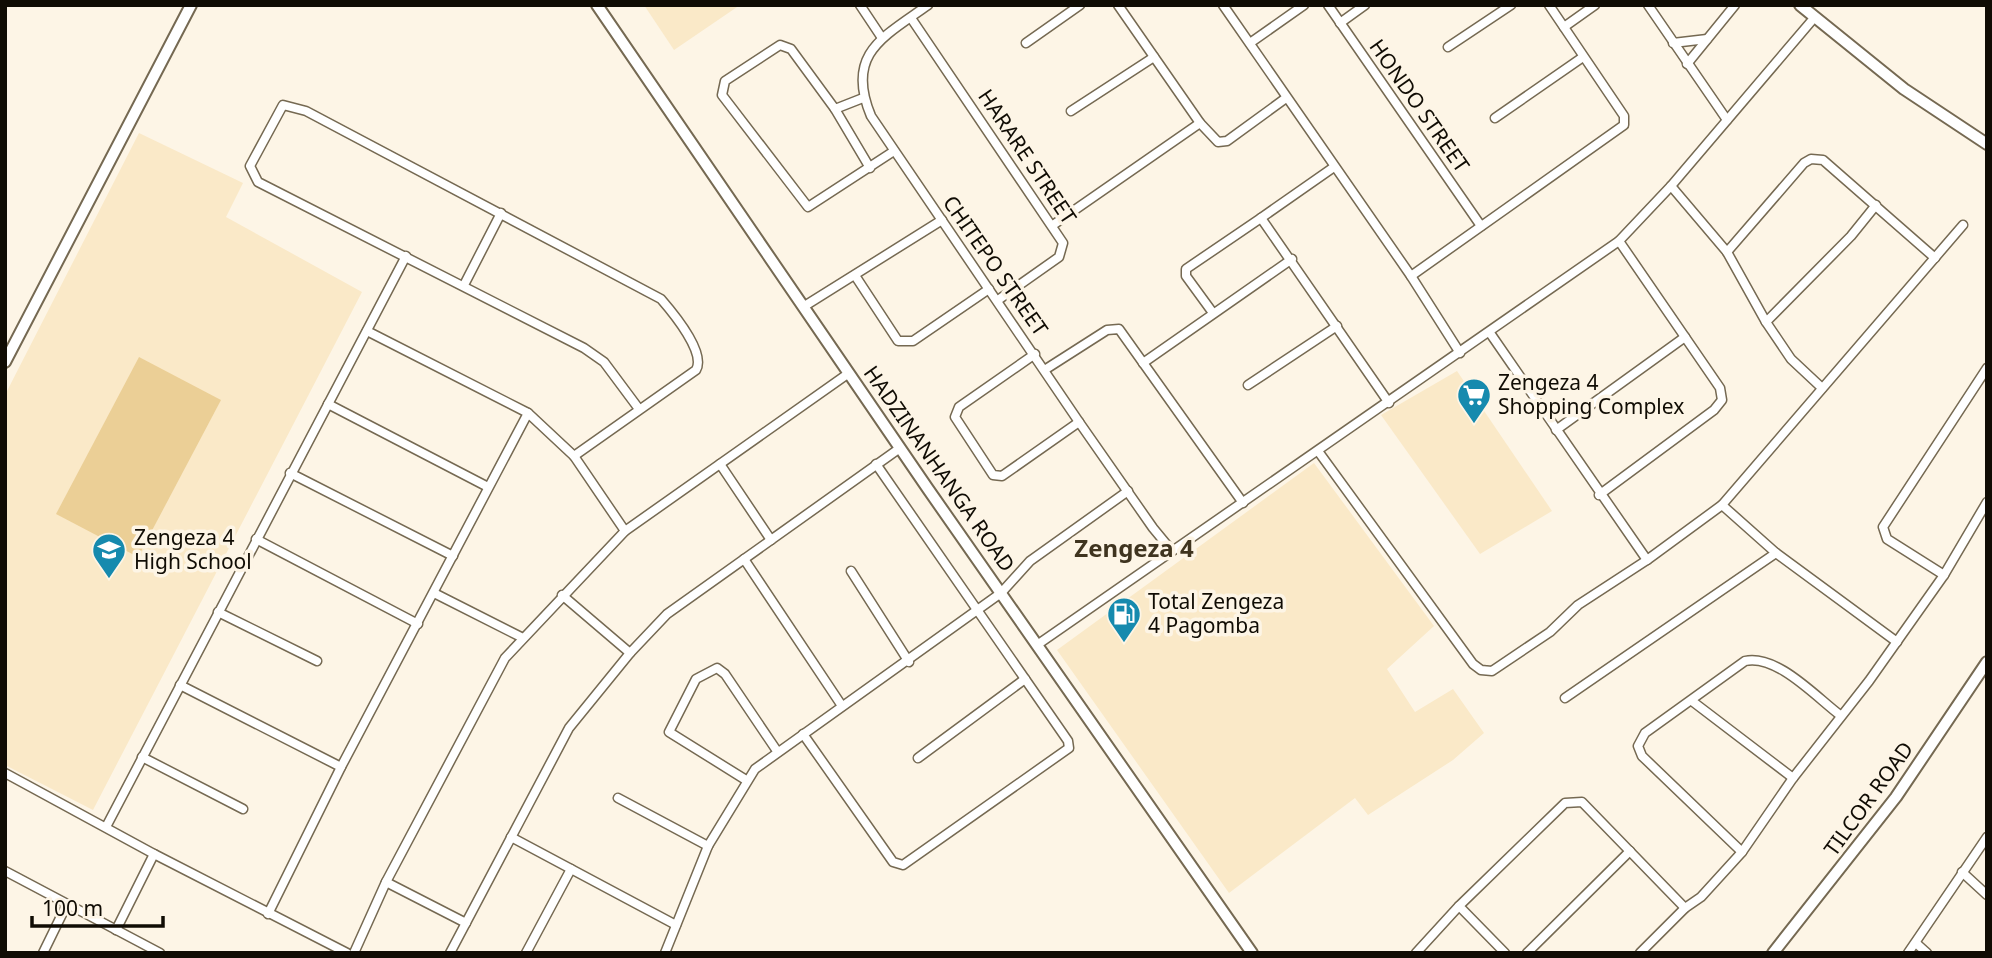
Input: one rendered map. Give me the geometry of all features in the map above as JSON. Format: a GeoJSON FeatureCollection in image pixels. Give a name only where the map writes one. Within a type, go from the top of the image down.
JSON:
{"type":"FeatureCollection","features":[{"type":"Feature","properties":{"kind":"street"},"geometry":{"type":"LineString","coordinates":[[5,362],[191,5]]}},
{"type":"Feature","properties":{"kind":"street","name":"HADZINANHANGA ROAD"},"geometry":{"type":"LineString","coordinates":[[597,5],[900,448],[1252,953]]}},
{"type":"Feature","properties":{"kind":"street"},"geometry":{"type":"LineString","coordinates":[[860,5],[882,38]]}},
{"type":"Feature","properties":{"kind":"street"},"geometry":{"type":"LineString","coordinates":[[835,109],[863,98],[862,70],[866,60],[882,38],[928,5]]}},
{"type":"Feature","properties":{"kind":"street"},"geometry":{"type":"LineString","coordinates":[[1026,43],[1080,5]]}},
{"type":"Feature","properties":{"kind":"street"},"geometry":{"type":"LineString","coordinates":[[1118,5],[1214,140],[1222,143],[1286,98]]}},
{"type":"Feature","properties":{"kind":"street"},"geometry":{"type":"LineString","coordinates":[[1223,5],[1411,276],[1460,353]]}},
{"type":"Feature","properties":{"kind":"street"},"geometry":{"type":"LineString","coordinates":[[1250,43],[1304,5]]}},
{"type":"Feature","properties":{"kind":"street","name":"HONDO STREET"},"geometry":{"type":"LineString","coordinates":[[1328,5],[1481,226]]}},
{"type":"Feature","properties":{"kind":"street"},"geometry":{"type":"LineString","coordinates":[[1340,23],[1365,5]]}},
{"type":"Feature","properties":{"kind":"street"},"geometry":{"type":"LineString","coordinates":[[1448,47],[1511,5]]}},
{"type":"Feature","properties":{"kind":"street"},"geometry":{"type":"LineString","coordinates":[[1411,276],[1624,125],[1624,116],[1549,5]]}},
{"type":"Feature","properties":{"kind":"street"},"geometry":{"type":"LineString","coordinates":[[1564,27],[1595,5]]}},
{"type":"Feature","properties":{"kind":"street"},"geometry":{"type":"LineString","coordinates":[[1648,5],[1727,120]]}},
{"type":"Feature","properties":{"kind":"street"},"geometry":{"type":"LineString","coordinates":[[1687,64],[1735,5]]}},
{"type":"Feature","properties":{"kind":"street"},"geometry":{"type":"LineString","coordinates":[[1800,5],[1904,89],[1987,144]]}},
{"type":"Feature","properties":{"kind":"street","name":"HARARE STREET"},"geometry":{"type":"LineString","coordinates":[[911,18],[1063,243],[1059,257],[998,300]]}},
{"type":"Feature","properties":{"kind":"street"},"geometry":{"type":"LineString","coordinates":[[1037,645],[1619,241],[1671,186],[1814,18]]}},
{"type":"Feature","properties":{"kind":"street"},"geometry":{"type":"LineString","coordinates":[[1673,43],[1707,40]]}},
{"type":"Feature","properties":{"kind":"street"},"geometry":{"type":"LineString","coordinates":[[870,168],[835,109],[791,49],[785,45],[777,46],[725,81],[722,94],[805,206],[813,206],[870,168],[894,151]]}},
{"type":"Feature","properties":{"kind":"street"},"geometry":{"type":"LineString","coordinates":[[1071,111],[1154,57]]}},
{"type":"Feature","properties":{"kind":"street"},"geometry":{"type":"LineString","coordinates":[[1495,118],[1583,57]]}},
{"type":"Feature","properties":{"kind":"street","name":"CHITEPO STREET"},"geometry":{"type":"LineString","coordinates":[[863,98],[894,151],[1046,369],[1079,422],[1172,551]]}},
{"type":"Feature","properties":{"kind":"street"},"geometry":{"type":"LineString","coordinates":[[574,456],[696,370],[699,365],[699,354],[662,299],[306,111],[283,105],[250,166],[254,177],[464,285],[604,362],[639,410]]}},
{"type":"Feature","properties":{"kind":"street"},"geometry":{"type":"LineString","coordinates":[[1053,225],[1200,123]]}},
{"type":"Feature","properties":{"kind":"street"},"geometry":{"type":"LineString","coordinates":[[1727,252],[1811,159],[1823,160],[1935,257]]}},
{"type":"Feature","properties":{"kind":"street"},"geometry":{"type":"LineString","coordinates":[[1213,313],[1186,276],[1186,269],[1334,167]]}},
{"type":"Feature","properties":{"kind":"street"},"geometry":{"type":"LineString","coordinates":[[1671,186],[1727,252],[1766,322],[1791,359],[1822,388]]}},
{"type":"Feature","properties":{"kind":"street"},"geometry":{"type":"LineString","coordinates":[[1766,322],[1851,236],[1876,205]]}},
{"type":"Feature","properties":{"kind":"street"},"geometry":{"type":"LineString","coordinates":[[464,285],[501,213]]}},
{"type":"Feature","properties":{"kind":"street"},"geometry":{"type":"LineString","coordinates":[[1261,218],[1292,259],[1389,403]]}},
{"type":"Feature","properties":{"kind":"street"},"geometry":{"type":"LineString","coordinates":[[803,307],[856,277],[942,220]]}},
{"type":"Feature","properties":{"kind":"street"},"geometry":{"type":"LineString","coordinates":[[1318,452],[1473,664],[1480,670],[1492,671],[1550,632],[1578,605],[1722,505],[1963,225]]}},
{"type":"Feature","properties":{"kind":"street"},"geometry":{"type":"LineString","coordinates":[[1599,495],[1714,411],[1722,400],[1720,388],[1619,241]]}},
{"type":"Feature","properties":{"kind":"street"},"geometry":{"type":"LineString","coordinates":[[106,827],[406,256]]}},
{"type":"Feature","properties":{"kind":"street"},"geometry":{"type":"LineString","coordinates":[[1143,363],[1292,259]]}},
{"type":"Feature","properties":{"kind":"street"},"geometry":{"type":"LineString","coordinates":[[856,277],[898,341],[904,343],[913,341],[989,289]]}},
{"type":"Feature","properties":{"kind":"street"},"geometry":{"type":"LineString","coordinates":[[1248,385],[1337,326]]}},
{"type":"Feature","properties":{"kind":"street"},"geometry":{"type":"LineString","coordinates":[[1046,369],[1113,328],[1121,331],[1243,503]]}},
{"type":"Feature","properties":{"kind":"street"},"geometry":{"type":"LineString","coordinates":[[367,331],[528,413],[574,456],[625,531]]}},
{"type":"Feature","properties":{"kind":"street"},"geometry":{"type":"LineString","coordinates":[[1490,332],[1599,495],[1647,559]]}},
{"type":"Feature","properties":{"kind":"street"},"geometry":{"type":"LineString","coordinates":[[1556,430],[1685,337]]}},
{"type":"Feature","properties":{"kind":"street"},"geometry":{"type":"LineString","coordinates":[[1035,354],[959,407],[955,417],[993,475],[1002,476],[1079,422]]}},
{"type":"Feature","properties":{"kind":"street"},"geometry":{"type":"LineString","coordinates":[[1944,575],[1887,539],[1883,527],[1987,368]]}},
{"type":"Feature","properties":{"kind":"street"},"geometry":{"type":"LineString","coordinates":[[354,953],[386,882],[505,659],[625,531],[849,373]]}},
{"type":"Feature","properties":{"kind":"street"},"geometry":{"type":"LineString","coordinates":[[328,404],[488,486]]}},
{"type":"Feature","properties":{"kind":"street"},"geometry":{"type":"LineString","coordinates":[[268,914],[341,767],[528,413]]}},
{"type":"Feature","properties":{"kind":"street"},"geometry":{"type":"LineString","coordinates":[[450,953],[569,727],[630,653],[667,614],[900,448]]}},
{"type":"Feature","properties":{"kind":"street"},"geometry":{"type":"LineString","coordinates":[[720,464],[771,540]]}},
{"type":"Feature","properties":{"kind":"street"},"geometry":{"type":"LineString","coordinates":[[803,734],[892,862],[903,865],[1069,748],[1068,741],[876,464]]}},
{"type":"Feature","properties":{"kind":"street"},"geometry":{"type":"LineString","coordinates":[[290,473],[453,556]]}},
{"type":"Feature","properties":{"kind":"street"},"geometry":{"type":"LineString","coordinates":[[665,953],[708,846],[746,780],[777,751],[909,662],[1001,593],[1030,561],[1128,491]]}},
{"type":"Feature","properties":{"kind":"street"},"geometry":{"type":"LineString","coordinates":[[1640,953],[1685,908],[1701,897],[1742,852],[1793,778],[1897,642],[1944,575],[1987,502]]}},
{"type":"Feature","properties":{"kind":"street"},"geometry":{"type":"LineString","coordinates":[[1722,505],[1776,554],[1897,642]]}},
{"type":"Feature","properties":{"kind":"street"},"geometry":{"type":"LineString","coordinates":[[256,539],[418,624]]}},
{"type":"Feature","properties":{"kind":"street"},"geometry":{"type":"LineString","coordinates":[[1565,698],[1776,554]]}},
{"type":"Feature","properties":{"kind":"street"},"geometry":{"type":"LineString","coordinates":[[744,559],[842,706]]}},
{"type":"Feature","properties":{"kind":"street"},"geometry":{"type":"LineString","coordinates":[[851,572],[909,662]]}},
{"type":"Feature","properties":{"kind":"street"},"geometry":{"type":"LineString","coordinates":[[434,593],[523,638]]}},
{"type":"Feature","properties":{"kind":"street"},"geometry":{"type":"LineString","coordinates":[[562,596],[630,653]]}},
{"type":"Feature","properties":{"kind":"street"},"geometry":{"type":"LineString","coordinates":[[218,612],[317,661]]}},
{"type":"Feature","properties":{"kind":"street"},"geometry":{"type":"LineString","coordinates":[[1742,852],[1642,756],[1639,746],[1645,733],[1745,661],[1757,659],[1774,664],[1840,715]]}},
{"type":"Feature","properties":{"kind":"street","name":"TILCOR ROAD"},"geometry":{"type":"LineString","coordinates":[[1773,953],[1896,797],[1987,662]]}},
{"type":"Feature","properties":{"kind":"street"},"geometry":{"type":"LineString","coordinates":[[746,780],[669,732],[696,679],[718,668],[725,674],[777,751]]}},
{"type":"Feature","properties":{"kind":"street"},"geometry":{"type":"LineString","coordinates":[[918,758],[1025,679]]}},
{"type":"Feature","properties":{"kind":"street"},"geometry":{"type":"LineString","coordinates":[[180,685],[341,767]]}},
{"type":"Feature","properties":{"kind":"street"},"geometry":{"type":"LineString","coordinates":[[1692,701],[1793,778]]}},
{"type":"Feature","properties":{"kind":"street"},"geometry":{"type":"LineString","coordinates":[[142,757],[243,809]]}},
{"type":"Feature","properties":{"kind":"street"},"geometry":{"type":"LineString","coordinates":[[5,773],[155,855],[347,953]]}},
{"type":"Feature","properties":{"kind":"street"},"geometry":{"type":"LineString","coordinates":[[618,798],[708,846]]}},
{"type":"Feature","properties":{"kind":"street"},"geometry":{"type":"LineString","coordinates":[[1416,953],[1459,906],[1565,803],[1582,802],[1685,908]]}},
{"type":"Feature","properties":{"kind":"street"},"geometry":{"type":"LineString","coordinates":[[511,837],[676,925]]}},
{"type":"Feature","properties":{"kind":"street"},"geometry":{"type":"LineString","coordinates":[[1908,953],[1917,944],[1987,837]]}},
{"type":"Feature","properties":{"kind":"street"},"geometry":{"type":"LineString","coordinates":[[1527,953],[1630,851]]}},
{"type":"Feature","properties":{"kind":"street"},"geometry":{"type":"LineString","coordinates":[[116,930],[155,855]]}},
{"type":"Feature","properties":{"kind":"street"},"geometry":{"type":"LineString","coordinates":[[526,953],[571,869]]}},
{"type":"Feature","properties":{"kind":"street"},"geometry":{"type":"LineString","coordinates":[[5,872],[157,952]]}},
{"type":"Feature","properties":{"kind":"street"},"geometry":{"type":"LineString","coordinates":[[1962,872],[1987,895]]}},
{"type":"Feature","properties":{"kind":"street"},"geometry":{"type":"LineString","coordinates":[[386,882],[466,923]]}},
{"type":"Feature","properties":{"kind":"street"},"geometry":{"type":"LineString","coordinates":[[43,953],[67,904]]}},
{"type":"Feature","properties":{"kind":"street"},"geometry":{"type":"LineString","coordinates":[[1459,906],[1506,953]]}},
{"type":"Feature","properties":{"kind":"street"},"geometry":{"type":"LineString","coordinates":[[1917,944],[1927,953]]}},
{"type":"Feature","properties":{"kind":"shaded area"},"geometry":{"type":"Polygon","coordinates":[[[644,5],[740,5],[674,50],[644,5]]]}},
{"type":"Feature","properties":{"kind":"shaded area","name":"Zengeza 4 High School"},"geometry":{"type":"Polygon","coordinates":[[[139,133],[243,183],[226,217],[362,292],[93,810],[5,765],[5,395],[139,133]]]}},
{"type":"Feature","properties":{"kind":"shaded area"},"geometry":{"type":"Polygon","coordinates":[[[139,357],[221,400],[138,557],[56,514],[139,357]]]}},
{"type":"Feature","properties":{"kind":"shaded area"},"geometry":{"type":"Polygon","coordinates":[[[1457,371],[1552,511],[1480,554],[1381,415],[1457,371]]]}},
{"type":"Feature","properties":{"kind":"shaded area"},"geometry":{"type":"Polygon","coordinates":[[[1314,463],[1434,626],[1387,669],[1415,712],[1453,689],[1484,733],[1453,760],[1368,815],[1355,798],[1229,893],[1057,650],[1314,463]]]}},
{"type":"Feature","properties":{"kind":"place","name":"Zengeza 4 Shopping Complex"},"geometry":{"type":"Point","coordinates":[1474,425]}},
{"type":"Feature","properties":{"kind":"place","name":"Zengeza 4 High School"},"geometry":{"type":"Point","coordinates":[109,580]}},
{"type":"Feature","properties":{"kind":"place","name":"Total Zengeza 4 Pagomba"},"geometry":{"type":"Point","coordinates":[1124,644]}},
{"type":"Feature","properties":{"kind":"district","name":"Zengeza 4"},"geometry":{"type":"Point","coordinates":[1134,549]}}]}
